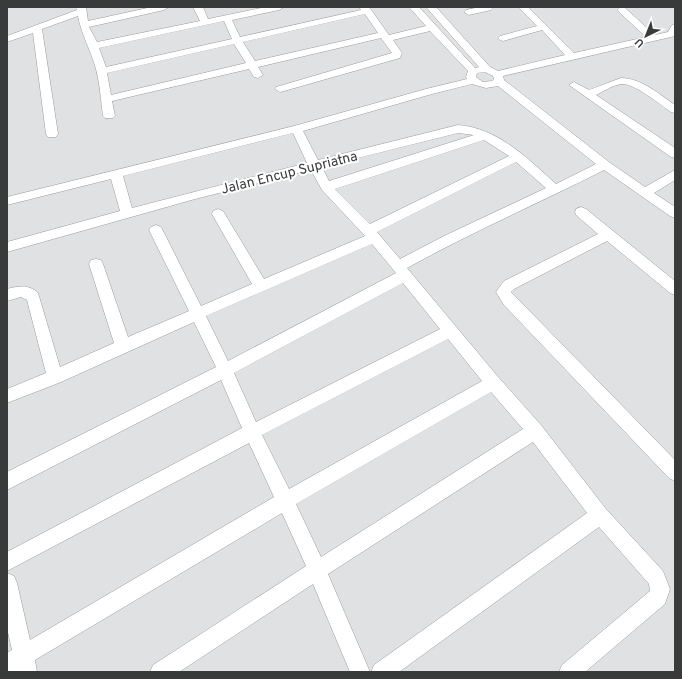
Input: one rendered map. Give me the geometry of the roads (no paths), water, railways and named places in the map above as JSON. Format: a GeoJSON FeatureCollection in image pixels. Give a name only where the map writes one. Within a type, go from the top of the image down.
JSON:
{"type":"FeatureCollection","features":[{"type":"Feature","properties":{"kind":"street"},"geometry":{"type":"LineString","coordinates":[[84,25],[164,7]]}},
{"type":"Feature","properties":{"kind":"street"},"geometry":{"type":"LineString","coordinates":[[198,7],[205,22]]}},
{"type":"Feature","properties":{"kind":"street"},"geometry":{"type":"LineString","coordinates":[[94,46],[227,18],[245,10],[279,7]]}},
{"type":"Feature","properties":{"kind":"street"},"geometry":{"type":"LineString","coordinates":[[414,7],[433,27],[474,76],[487,86],[492,85],[498,77],[572,57],[672,34],[675,27]]}},
{"type":"Feature","properties":{"kind":"street"},"geometry":{"type":"LineString","coordinates":[[431,7],[486,69],[498,77],[605,165],[675,213]]}},
{"type":"Feature","properties":{"kind":"street"},"geometry":{"type":"LineString","coordinates":[[469,12],[489,7]]}},
{"type":"Feature","properties":{"kind":"street"},"geometry":{"type":"LineString","coordinates":[[523,7],[572,57]]}},
{"type":"Feature","properties":{"kind":"street"},"geometry":{"type":"LineString","coordinates":[[7,39],[81,9],[84,25],[94,46],[102,71],[110,116]]}},
{"type":"Feature","properties":{"kind":"street"},"geometry":{"type":"LineString","coordinates":[[102,71],[366,9],[397,53],[396,56],[392,58],[280,89]]}},
{"type":"Feature","properties":{"kind":"street"},"geometry":{"type":"LineString","coordinates":[[622,10],[654,38]]}},
{"type":"Feature","properties":{"kind":"street"},"geometry":{"type":"LineString","coordinates":[[227,18],[237,40],[258,75]]}},
{"type":"Feature","properties":{"kind":"street"},"geometry":{"type":"LineString","coordinates":[[107,99],[252,65],[433,27]]}},
{"type":"Feature","properties":{"kind":"street"},"geometry":{"type":"LineString","coordinates":[[37,28],[52,134]]}},
{"type":"Feature","properties":{"kind":"street"},"geometry":{"type":"LineString","coordinates":[[503,38],[544,28]]}},
{"type":"Feature","properties":{"kind":"street"},"geometry":{"type":"LineString","coordinates":[[7,201],[296,129],[430,91],[474,76],[486,69]]}},
{"type":"Feature","properties":{"kind":"street"},"geometry":{"type":"LineString","coordinates":[[589,94],[621,81],[627,81],[648,92],[675,110]]}},
{"type":"Feature","properties":{"kind":"street"},"geometry":{"type":"LineString","coordinates":[[574,85],[675,154]]}},
{"type":"Feature","properties":{"kind":"street"},"geometry":{"type":"LineString","coordinates":[[296,129],[326,187],[371,234],[535,432],[600,515],[656,578],[660,589],[658,597],[569,672]]}},
{"type":"Feature","properties":{"kind":"street","name":"Jalan Encup Supriatna"},"geometry":{"type":"LineString","coordinates":[[7,247],[195,195],[458,130],[471,130],[486,135],[516,157],[556,190]]}},
{"type":"Feature","properties":{"kind":"street"},"geometry":{"type":"LineString","coordinates":[[326,187],[486,135]]}},
{"type":"Feature","properties":{"kind":"street"},"geometry":{"type":"LineString","coordinates":[[7,396],[56,377],[261,286],[371,234],[516,157]]}},
{"type":"Feature","properties":{"kind":"street"},"geometry":{"type":"LineString","coordinates":[[7,481],[225,370],[401,270],[436,245],[556,190],[605,165]]}},
{"type":"Feature","properties":{"kind":"street"},"geometry":{"type":"LineString","coordinates":[[116,174],[127,214]]}},
{"type":"Feature","properties":{"kind":"street"},"geometry":{"type":"LineString","coordinates":[[646,192],[675,174]]}},
{"type":"Feature","properties":{"kind":"street"},"geometry":{"type":"LineString","coordinates":[[581,212],[675,289]]}},
{"type":"Feature","properties":{"kind":"street"},"geometry":{"type":"LineString","coordinates":[[218,214],[261,286]]}},
{"type":"Feature","properties":{"kind":"street"},"geometry":{"type":"LineString","coordinates":[[156,230],[196,314],[225,370],[252,432],[317,570],[360,672]]}},
{"type":"Feature","properties":{"kind":"street"},"geometry":{"type":"LineString","coordinates":[[609,234],[509,285],[503,292],[509,301],[675,472]]}},
{"type":"Feature","properties":{"kind":"street"},"geometry":{"type":"LineString","coordinates":[[96,264],[123,346]]}},
{"type":"Feature","properties":{"kind":"street"},"geometry":{"type":"LineString","coordinates":[[7,295],[23,291],[30,293],[33,297],[56,377]]}},
{"type":"Feature","properties":{"kind":"street"},"geometry":{"type":"LineString","coordinates":[[7,562],[252,432],[451,330]]}},
{"type":"Feature","properties":{"kind":"street"},"geometry":{"type":"LineString","coordinates":[[7,583],[19,664],[285,501],[493,383]]}},
{"type":"Feature","properties":{"kind":"street"},"geometry":{"type":"LineString","coordinates":[[160,672],[317,570],[535,432]]}},
{"type":"Feature","properties":{"kind":"street"},"geometry":{"type":"LineString","coordinates":[[381,672],[600,515]]}}]}
